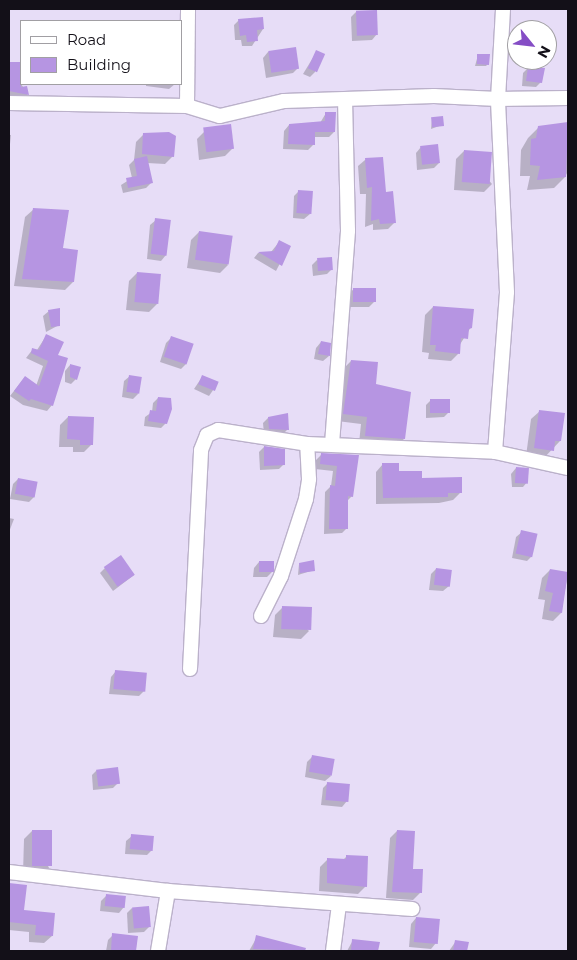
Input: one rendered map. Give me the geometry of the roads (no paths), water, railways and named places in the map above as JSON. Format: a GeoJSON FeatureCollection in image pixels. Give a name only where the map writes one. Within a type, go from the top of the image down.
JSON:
{"type":"FeatureCollection","features":[{"type":"Feature","properties":{"kind":"street"},"geometry":{"type":"LineString","coordinates":[[187,106],[188,9]]}},
{"type":"Feature","properties":{"kind":"street"},"geometry":{"type":"LineString","coordinates":[[495,452],[507,292],[498,99],[503,9]]}},
{"type":"Feature","properties":{"kind":"street"},"geometry":{"type":"LineString","coordinates":[[9,104],[187,106],[220,116],[284,101],[434,96],[498,99],[568,98]]}},
{"type":"Feature","properties":{"kind":"street"},"geometry":{"type":"LineString","coordinates":[[332,444],[348,231],[344,100]]}},
{"type":"Feature","properties":{"kind":"street"},"geometry":{"type":"LineString","coordinates":[[190,669],[201,450],[207,435],[218,430],[307,444],[495,452],[568,468]]}},
{"type":"Feature","properties":{"kind":"street"},"geometry":{"type":"LineString","coordinates":[[261,616],[281,576],[306,498],[309,479],[307,444]]}},
{"type":"Feature","properties":{"kind":"street"},"geometry":{"type":"LineString","coordinates":[[9,872],[168,891],[412,909]]}},
{"type":"Feature","properties":{"kind":"street"},"geometry":{"type":"LineString","coordinates":[[158,951],[168,891]]}},
{"type":"Feature","properties":{"kind":"street"},"geometry":{"type":"LineString","coordinates":[[333,951],[339,905]]}}]}
